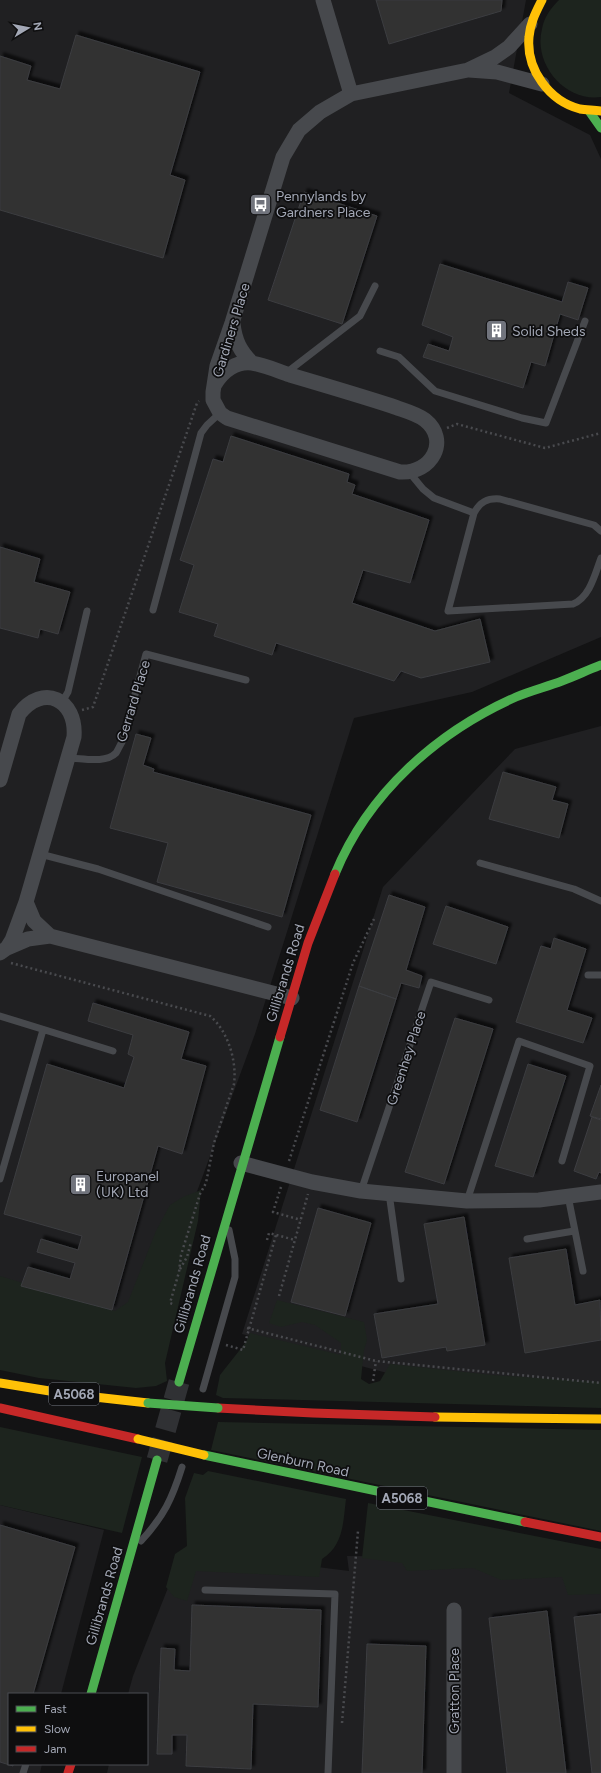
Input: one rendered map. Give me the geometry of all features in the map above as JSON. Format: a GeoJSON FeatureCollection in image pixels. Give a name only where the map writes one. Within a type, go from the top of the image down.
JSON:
{"type":"FeatureCollection","features":[{"type":"Feature","properties":{"kind":"main road"},"geometry":{"type":"LineString","coordinates":[[542,0],[536,9],[530,24],[528,45],[532,66],[542,84],[555,97],[571,107],[589,111],[601,111]]}},
{"type":"Feature","properties":{"kind":"main road"},"geometry":{"type":"LineString","coordinates":[[589,111],[601,128]]}},
{"type":"Feature","properties":{"kind":"main road","name":"Gillibrands Road"},"geometry":{"type":"LineString","coordinates":[[180,1382],[241,1163],[309,940],[328,887],[344,851],[376,800],[401,774],[435,744],[476,717],[516,697],[565,680],[601,665]]}},
{"type":"Feature","properties":{"kind":"main road","name":"Gillibrands Road"},"geometry":{"type":"LineString","coordinates":[[565,680],[601,676]]}},
{"type":"Feature","properties":{"kind":"main road","name":"A5068"},"geometry":{"type":"LineString","coordinates":[[0,1382],[68,1394],[278,1412],[601,1419]]}},
{"type":"Feature","properties":{"kind":"main road","name":"Glenburn Road"},"geometry":{"type":"LineString","coordinates":[[0,1408],[204,1455],[371,1491],[601,1537]]}},
{"type":"Feature","properties":{"kind":"main road","name":"Gillibrands Road"},"geometry":{"type":"LineString","coordinates":[[91,1693],[158,1460]]}},
{"type":"Feature","properties":{"kind":"street"},"geometry":{"type":"LineString","coordinates":[[323,0],[351,94]]}},
{"type":"Feature","properties":{"kind":"street","name":"Gardiners Place"},"geometry":{"type":"LineString","coordinates":[[220,413],[213,400],[217,366],[232,323],[283,157],[299,130],[320,112],[351,94],[468,70],[495,57],[509,47],[530,24]]}},
{"type":"Feature","properties":{"kind":"street","name":"Gardiners Place"},"geometry":{"type":"LineString","coordinates":[[468,70],[497,72],[542,84]]}},
{"type":"Feature","properties":{"kind":"street"},"geometry":{"type":"LineString","coordinates":[[232,323],[234,338],[238,347],[252,363]]}},
{"type":"Feature","properties":{"kind":"street"},"geometry":{"type":"LineString","coordinates":[[214,388],[220,377],[233,366],[252,363],[285,373],[420,416],[431,427],[434,433],[436,441],[434,455],[424,466],[417,470],[400,472],[235,421],[220,413]]}},
{"type":"Feature","properties":{"kind":"street"},"geometry":{"type":"LineString","coordinates":[[0,780],[19,714],[24,708],[31,702],[45,698],[53,698],[67,708],[74,727],[74,737],[26,902],[12,940],[4,954]]}},
{"type":"Feature","properties":{"kind":"street"},"geometry":{"type":"LineString","coordinates":[[26,902],[34,920],[50,936]]}},
{"type":"Feature","properties":{"kind":"street"},"geometry":{"type":"LineString","coordinates":[[4,954],[28,939],[50,936],[292,998]]}},
{"type":"Feature","properties":{"kind":"street"},"geometry":{"type":"LineString","coordinates":[[241,1163],[312,1182],[361,1192],[389,1193],[467,1201],[539,1200],[601,1192]]}},
{"type":"Feature","properties":{"kind":"street","name":"Gratton Place"},"geometry":{"type":"LineString","coordinates":[[454,1610],[454,1773]]}},
{"type":"Feature","properties":{"kind":"lane"},"geometry":{"type":"LineString","coordinates":[[285,373],[360,316],[374,286]]}},
{"type":"Feature","properties":{"kind":"lane"},"geometry":{"type":"LineString","coordinates":[[380,351],[399,357],[435,391],[522,418],[546,423],[585,321]]}},
{"type":"Feature","properties":{"kind":"lane"},"geometry":{"type":"LineString","coordinates":[[153,610],[201,433],[220,413]]}},
{"type":"Feature","properties":{"kind":"lane"},"geometry":{"type":"LineString","coordinates":[[409,472],[423,489],[434,498],[474,513]]}},
{"type":"Feature","properties":{"kind":"lane"},"geometry":{"type":"LineString","coordinates":[[601,531],[594,525],[500,499],[490,498],[483,501],[474,513],[448,611],[573,604],[584,597],[601,558]]}},
{"type":"Feature","properties":{"kind":"lane"},"geometry":{"type":"LineString","coordinates":[[67,708],[68,692],[86,611]]}},
{"type":"Feature","properties":{"kind":"lane","name":"Gerrard Place"},"geometry":{"type":"LineString","coordinates":[[68,758],[102,759],[110,757],[116,752],[122,742],[146,654],[246,680]]}},
{"type":"Feature","properties":{"kind":"lane"},"geometry":{"type":"LineString","coordinates":[[40,854],[98,869],[268,927]]}},
{"type":"Feature","properties":{"kind":"lane"},"geometry":{"type":"LineString","coordinates":[[480,863],[574,889],[601,901]]}},
{"type":"Feature","properties":{"kind":"lane"},"geometry":{"type":"LineString","coordinates":[[588,975],[601,975]]}},
{"type":"Feature","properties":{"kind":"lane","name":"Greenhey Place"},"geometry":{"type":"LineString","coordinates":[[361,1192],[432,982],[489,1000]]}},
{"type":"Feature","properties":{"kind":"lane"},"geometry":{"type":"LineString","coordinates":[[0,1016],[113,1051]]}},
{"type":"Feature","properties":{"kind":"lane"},"geometry":{"type":"LineString","coordinates":[[0,1179],[43,1030]]}},
{"type":"Feature","properties":{"kind":"lane"},"geometry":{"type":"LineString","coordinates":[[467,1201],[519,1041],[590,1066],[562,1161]]}},
{"type":"Feature","properties":{"kind":"lane"},"geometry":{"type":"LineString","coordinates":[[389,1193],[401,1279]]}},
{"type":"Feature","properties":{"kind":"lane"},"geometry":{"type":"LineString","coordinates":[[568,1196],[583,1271]]}},
{"type":"Feature","properties":{"kind":"lane"},"geometry":{"type":"LineString","coordinates":[[203,1389],[235,1276],[235,1259],[226,1216]]}},
{"type":"Feature","properties":{"kind":"lane"},"geometry":{"type":"LineString","coordinates":[[527,1239],[574,1231]]}},
{"type":"Feature","properties":{"kind":"lane"},"geometry":{"type":"LineString","coordinates":[[132,1552],[164,1513],[171,1500],[182,1467]]}},
{"type":"Feature","properties":{"kind":"lane"},"geometry":{"type":"LineString","coordinates":[[205,1590],[335,1594],[328,1773]]}},
{"type":"Feature","properties":{"kind":"path"},"geometry":{"type":"LineString","coordinates":[[67,708],[93,707],[197,404],[214,388]]}},
{"type":"Feature","properties":{"kind":"path"},"geometry":{"type":"LineString","coordinates":[[434,433],[458,424],[545,448],[601,433]]}},
{"type":"Feature","properties":{"kind":"path"},"geometry":{"type":"LineString","coordinates":[[289,1164],[353,962],[374,919]]}},
{"type":"Feature","properties":{"kind":"path"},"geometry":{"type":"LineString","coordinates":[[4,954],[210,1016],[218,1023],[223,1033],[234,1062],[236,1075],[214,1144],[206,1183],[198,1201],[181,1255],[179,1272],[170,1303],[175,1305]]}},
{"type":"Feature","properties":{"kind":"path"},"geometry":{"type":"LineString","coordinates":[[279,1296],[312,1182]]}},
{"type":"Feature","properties":{"kind":"path"},"geometry":{"type":"LineString","coordinates":[[281,1187],[273,1212],[301,1220]]}},
{"type":"Feature","properties":{"kind":"path"},"geometry":{"type":"LineString","coordinates":[[267,1240],[269,1233],[295,1240]]}},
{"type":"Feature","properties":{"kind":"path"},"geometry":{"type":"LineString","coordinates":[[216,1342],[243,1350],[248,1328],[276,1235]]}},
{"type":"Feature","properties":{"kind":"path"},"geometry":{"type":"LineString","coordinates":[[179,1272],[187,1257],[191,1242]]}},
{"type":"Feature","properties":{"kind":"path"},"geometry":{"type":"LineString","coordinates":[[248,1328],[376,1361],[601,1384]]}},
{"type":"Feature","properties":{"kind":"path"},"geometry":{"type":"LineString","coordinates":[[373,1381],[376,1361]]}},
{"type":"Feature","properties":{"kind":"path"},"geometry":{"type":"LineString","coordinates":[[342,1726],[358,1531]]}},
{"type":"Feature","properties":{"kind":"shaded area"},"geometry":{"type":"Polygon","coordinates":[[[0,0],[526,0],[509,93],[590,135],[601,159],[601,637],[472,692],[354,718],[255,1034],[139,1349],[0,1310],[0,0]]]}},
{"type":"Feature","properties":{"kind":"shaded area"},"geometry":{"type":"Polygon","coordinates":[[[559,0],[601,0],[601,97],[588,97],[575,93],[564,87],[547,67],[542,55],[540,42],[542,29],[548,13],[559,0]]]}},
{"type":"Feature","properties":{"kind":"shaded area"},"geometry":{"type":"Polygon","coordinates":[[[601,726],[601,1394],[428,1384],[242,1334],[383,887],[515,749],[601,726]]]}},
{"type":"Feature","properties":{"kind":"shaded area"},"geometry":{"type":"Polygon","coordinates":[[[201,1190],[198,1221],[165,1363],[167,1381],[156,1386],[136,1388],[39,1378],[0,1370],[0,1276],[115,1311],[128,1302],[156,1231],[170,1205],[183,1197],[201,1190]]]}},
{"type":"Feature","properties":{"kind":"shaded area"},"geometry":{"type":"Polygon","coordinates":[[[277,1300],[364,1322],[367,1340],[364,1350],[361,1379],[369,1384],[380,1381],[390,1364],[492,1375],[601,1382],[601,1408],[223,1398],[216,1395],[220,1375],[246,1342],[250,1333],[341,1355],[341,1343],[315,1325],[302,1322],[281,1327],[269,1323],[277,1300]]]}},
{"type":"Feature","properties":{"kind":"shaded area"},"geometry":{"type":"Polygon","coordinates":[[[218,1422],[601,1430],[601,1531],[211,1450],[218,1422]]]}},
{"type":"Feature","properties":{"kind":"shaded area"},"geometry":{"type":"Polygon","coordinates":[[[0,1427],[142,1457],[122,1533],[0,1505],[0,1427]]]}},
{"type":"Feature","properties":{"kind":"shaded area"},"geometry":{"type":"Polygon","coordinates":[[[208,1471],[346,1499],[341,1532],[335,1547],[322,1559],[319,1577],[196,1571],[187,1601],[174,1597],[166,1587],[175,1554],[187,1546],[185,1498],[194,1473],[203,1475],[208,1471]]]}},
{"type":"Feature","properties":{"kind":"shaded area"},"geometry":{"type":"Polygon","coordinates":[[[368,1503],[601,1549],[601,1594],[568,1595],[562,1577],[501,1580],[473,1568],[407,1571],[402,1563],[362,1558],[368,1503]]]}},
{"type":"Feature","properties":{"kind":"shaded area"},"geometry":{"type":"Polygon","coordinates":[[[0,1505],[104,1530],[61,1693],[8,1693],[8,1765],[42,1765],[40,1773],[0,1773],[0,1505]]]}},
{"type":"Feature","properties":{"kind":"shaded area"},"geometry":{"type":"Polygon","coordinates":[[[183,1550],[349,1571],[347,1556],[451,1557],[601,1577],[601,1773],[107,1773],[109,1765],[148,1765],[148,1693],[128,1693],[133,1676],[183,1550]]]}},
{"type":"Feature","properties":{"kind":"building"},"geometry":{"type":"Polygon","coordinates":[[[376,0],[502,0],[501,11],[389,44],[376,0]]]}},
{"type":"Feature","properties":{"kind":"building"},"geometry":{"type":"Polygon","coordinates":[[[76,35],[200,72],[170,175],[185,180],[163,258],[0,210],[0,56],[31,66],[27,80],[60,89],[76,35]]]}},
{"type":"Feature","properties":{"kind":"building"},"geometry":{"type":"Polygon","coordinates":[[[304,192],[377,216],[342,324],[268,300],[304,192]]]}},
{"type":"Feature","properties":{"kind":"building","name":"Solid Sheds"},"geometry":{"type":"Polygon","coordinates":[[[440,264],[562,302],[568,282],[588,288],[578,320],[560,314],[545,366],[531,362],[523,388],[423,357],[428,344],[449,351],[453,337],[422,325],[440,264]]]}},
{"type":"Feature","properties":{"kind":"building"},"geometry":{"type":"Polygon","coordinates":[[[231,436],[349,474],[347,482],[355,485],[352,494],[429,520],[410,583],[363,570],[352,603],[435,631],[480,619],[490,662],[421,678],[401,671],[394,681],[276,643],[272,655],[214,636],[218,624],[179,612],[194,565],[180,560],[213,459],[223,462],[231,436]]]}},
{"type":"Feature","properties":{"kind":"building"},"geometry":{"type":"Polygon","coordinates":[[[0,547],[40,559],[34,582],[70,592],[58,634],[40,629],[38,638],[0,628],[0,547]]]}},
{"type":"Feature","properties":{"kind":"building"},"geometry":{"type":"Polygon","coordinates":[[[136,734],[151,738],[143,765],[154,769],[153,772],[311,815],[282,917],[157,882],[168,843],[110,828],[136,734]]]}},
{"type":"Feature","properties":{"kind":"building"},"geometry":{"type":"Polygon","coordinates":[[[503,772],[556,787],[552,800],[568,804],[559,838],[489,819],[503,772]]]}},
{"type":"Feature","properties":{"kind":"building"},"geometry":{"type":"Polygon","coordinates":[[[389,895],[425,907],[406,970],[422,976],[419,988],[401,983],[396,999],[359,986],[389,895]]]}},
{"type":"Feature","properties":{"kind":"building"},"geometry":{"type":"Polygon","coordinates":[[[446,906],[508,927],[496,964],[433,944],[446,906]]]}},
{"type":"Feature","properties":{"kind":"building"},"geometry":{"type":"Polygon","coordinates":[[[554,938],[586,949],[567,1010],[592,1018],[583,1043],[516,1022],[541,946],[551,949],[554,938]]]}},
{"type":"Feature","properties":{"kind":"building"},"geometry":{"type":"Polygon","coordinates":[[[359,986],[396,999],[357,1122],[320,1110],[359,986]]]}},
{"type":"Feature","properties":{"kind":"building","name":"Europanel (UK) Ltd"},"geometry":{"type":"Polygon","coordinates":[[[93,1003],[189,1032],[181,1059],[206,1066],[182,1154],[158,1146],[112,1310],[21,1286],[28,1267],[70,1279],[75,1263],[37,1252],[41,1239],[78,1250],[82,1236],[4,1214],[47,1064],[124,1088],[134,1057],[128,1054],[133,1035],[88,1021],[93,1003]]]}},
{"type":"Feature","properties":{"kind":"building"},"geometry":{"type":"Polygon","coordinates":[[[455,1018],[493,1029],[444,1184],[405,1172],[455,1018]]]}},
{"type":"Feature","properties":{"kind":"building"},"geometry":{"type":"Polygon","coordinates":[[[528,1064],[566,1076],[533,1177],[495,1166],[528,1064]]]}},
{"type":"Feature","properties":{"kind":"building"},"geometry":{"type":"Polygon","coordinates":[[[601,1085],[601,1119],[590,1116],[601,1085]]]}},
{"type":"Feature","properties":{"kind":"building"},"geometry":{"type":"Polygon","coordinates":[[[592,1117],[601,1120],[601,1173],[599,1172],[596,1179],[574,1171],[592,1117]]]}},
{"type":"Feature","properties":{"kind":"building"},"geometry":{"type":"Polygon","coordinates":[[[318,1208],[371,1223],[345,1316],[291,1302],[318,1208]]]}},
{"type":"Feature","properties":{"kind":"building"},"geometry":{"type":"Polygon","coordinates":[[[464,1217],[485,1345],[447,1351],[446,1347],[382,1358],[374,1314],[438,1304],[424,1224],[464,1217]]]}},
{"type":"Feature","properties":{"kind":"building"},"geometry":{"type":"Polygon","coordinates":[[[566,1249],[575,1305],[600,1300],[601,1340],[525,1353],[509,1258],[566,1249]]]}},
{"type":"Feature","properties":{"kind":"building"},"geometry":{"type":"Polygon","coordinates":[[[0,1525],[75,1547],[33,1693],[8,1693],[8,1764],[0,1762],[0,1525]]]}},
{"type":"Feature","properties":{"kind":"building"},"geometry":{"type":"Polygon","coordinates":[[[192,1605],[321,1610],[318,1707],[253,1704],[251,1769],[186,1766],[187,1735],[172,1735],[172,1754],[157,1754],[161,1648],[175,1649],[174,1670],[190,1671],[192,1605]]]}},
{"type":"Feature","properties":{"kind":"building"},"geometry":{"type":"Polygon","coordinates":[[[547,1611],[566,1773],[507,1773],[489,1618],[547,1611]]]}},
{"type":"Feature","properties":{"kind":"building"},"geometry":{"type":"Polygon","coordinates":[[[601,1614],[601,1773],[592,1773],[574,1617],[601,1614]]]}},
{"type":"Feature","properties":{"kind":"building"},"geometry":{"type":"Polygon","coordinates":[[[367,1644],[426,1646],[422,1773],[362,1773],[367,1644]]]}},
{"type":"Feature","properties":{"kind":"tunnel"},"geometry":{"type":"LineString","coordinates":[[157,1460],[179,1382]]}},
{"type":"Feature","properties":{"kind":"traffic: fast"},"geometry":{"type":"LineString","coordinates":[[589,111],[601,128]]}},
{"type":"Feature","properties":{"kind":"traffic: fast"},"geometry":{"type":"LineString","coordinates":[[335,874],[349,845],[366,817],[408,768],[433,747],[459,728],[487,711],[516,697],[562,681],[601,665]]}},
{"type":"Feature","properties":{"kind":"traffic: fast"},"geometry":{"type":"LineString","coordinates":[[179,1382],[280,1037]]}},
{"type":"Feature","properties":{"kind":"traffic: fast"},"geometry":{"type":"LineString","coordinates":[[148,1403],[218,1408]]}},
{"type":"Feature","properties":{"kind":"traffic: fast"},"geometry":{"type":"LineString","coordinates":[[204,1455],[525,1522]]}},
{"type":"Feature","properties":{"kind":"traffic: fast"},"geometry":{"type":"LineString","coordinates":[[91,1693],[157,1460]]}},
{"type":"Feature","properties":{"kind":"traffic: slow"},"geometry":{"type":"LineString","coordinates":[[542,0],[532,22],[529,37],[531,61],[536,72],[549,91],[559,99],[580,109],[601,111]]}},
{"type":"Feature","properties":{"kind":"traffic: slow"},"geometry":{"type":"LineString","coordinates":[[0,1383],[68,1394],[148,1403]]}},
{"type":"Feature","properties":{"kind":"traffic: slow"},"geometry":{"type":"LineString","coordinates":[[435,1417],[601,1419]]}},
{"type":"Feature","properties":{"kind":"traffic: slow"},"geometry":{"type":"LineString","coordinates":[[138,1439],[204,1455]]}},
{"type":"Feature","properties":{"kind":"traffic: jam"},"geometry":{"type":"LineString","coordinates":[[280,1037],[308,943],[335,874]]}},
{"type":"Feature","properties":{"kind":"traffic: jam"},"geometry":{"type":"LineString","coordinates":[[0,1408],[138,1439]]}},
{"type":"Feature","properties":{"kind":"traffic: jam"},"geometry":{"type":"LineString","coordinates":[[218,1408],[435,1417]]}},
{"type":"Feature","properties":{"kind":"traffic: jam"},"geometry":{"type":"LineString","coordinates":[[525,1522],[601,1537]]}},
{"type":"Feature","properties":{"kind":"traffic: jam"},"geometry":{"type":"LineString","coordinates":[[68,1773],[71,1765]]}},
{"type":"Feature","properties":{"kind":"place","name":"Pennylands by Gardners Place"},"geometry":{"type":"Point","coordinates":[260,204]}},
{"type":"Feature","properties":{"kind":"place","name":"Solid Sheds"},"geometry":{"type":"Point","coordinates":[497,331]}},
{"type":"Feature","properties":{"kind":"place","name":"Europanel (UK) Ltd"},"geometry":{"type":"Point","coordinates":[80,1184]}}]}
